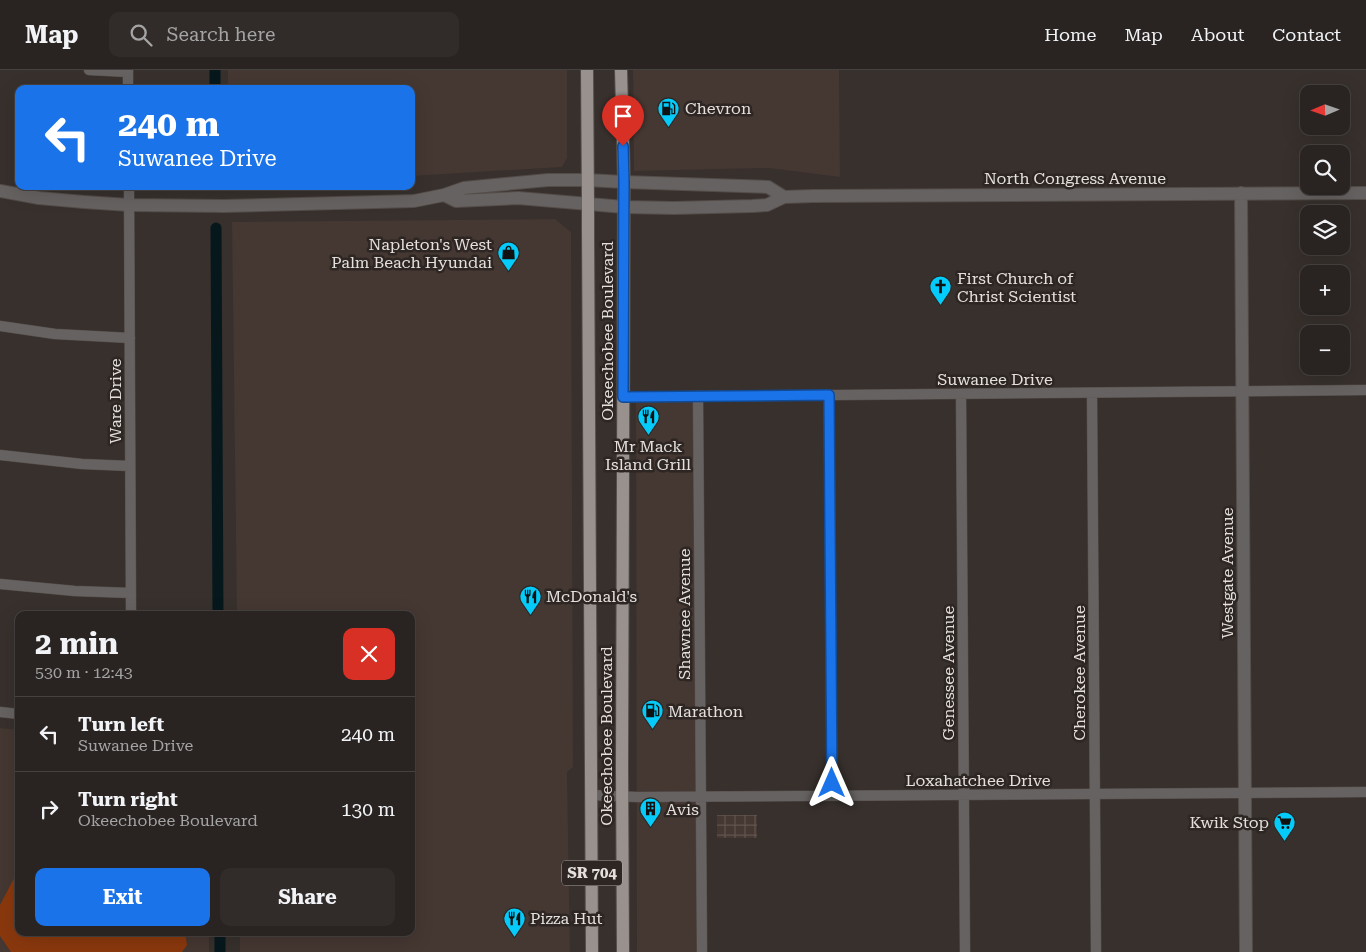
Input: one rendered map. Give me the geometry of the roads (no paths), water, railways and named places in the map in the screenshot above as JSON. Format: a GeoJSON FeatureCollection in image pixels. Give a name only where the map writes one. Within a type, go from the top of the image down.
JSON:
{"type":"FeatureCollection","features":[{"type":"Feature","properties":{"kind":"main road","name":"Okeechobee Boulevard"},"geometry":{"type":"LineString","coordinates":[[586,70],[592,952]]}},
{"type":"Feature","properties":{"kind":"main road","name":"Okeechobee Boulevard"},"geometry":{"type":"LineString","coordinates":[[621,70],[624,182],[623,952]]}},
{"type":"Feature","properties":{"kind":"street"},"geometry":{"type":"LineString","coordinates":[[89,70],[128,71],[128,85]]}},
{"type":"Feature","properties":{"kind":"street","name":"North Congress Avenue"},"geometry":{"type":"LineString","coordinates":[[444,196],[464,188],[548,180],[587,180],[768,187],[784,197]]}},
{"type":"Feature","properties":{"kind":"street","name":"Ware Drive"},"geometry":{"type":"LineString","coordinates":[[129,190],[132,611]]}},
{"type":"Feature","properties":{"kind":"street"},"geometry":{"type":"LineString","coordinates":[[0,191],[39,198],[129,205],[224,206],[414,201],[444,196]]}},
{"type":"Feature","properties":{"kind":"street","name":"Westgate Avenue"},"geometry":{"type":"LineString","coordinates":[[1241,193],[1246,952]]}},
{"type":"Feature","properties":{"kind":"street","name":"North Congress Avenue"},"geometry":{"type":"LineString","coordinates":[[444,196],[456,201],[518,198],[624,208],[674,208],[767,205],[784,197],[822,196],[1366,193]]}},
{"type":"Feature","properties":{"kind":"street"},"geometry":{"type":"LineString","coordinates":[[0,326],[56,334],[130,338]]}},
{"type":"Feature","properties":{"kind":"street","name":"Suwanee Drive"},"geometry":{"type":"LineString","coordinates":[[623,397],[1366,390]]}},
{"type":"Feature","properties":{"kind":"street","name":"Cherokee Avenue"},"geometry":{"type":"LineString","coordinates":[[1092,393],[1096,952]]}},
{"type":"Feature","properties":{"kind":"street","name":"Genessee Avenue"},"geometry":{"type":"LineString","coordinates":[[961,394],[965,952]]}},
{"type":"Feature","properties":{"kind":"street"},"geometry":{"type":"LineString","coordinates":[[829,395],[832,796]]}},
{"type":"Feature","properties":{"kind":"street","name":"Shawnee Avenue"},"geometry":{"type":"LineString","coordinates":[[698,396],[702,952]]}},
{"type":"Feature","properties":{"kind":"street"},"geometry":{"type":"LineString","coordinates":[[0,455],[82,464],[130,466]]}},
{"type":"Feature","properties":{"kind":"street"},"geometry":{"type":"LineString","coordinates":[[0,584],[75,591],[131,593]]}},
{"type":"Feature","properties":{"kind":"street"},"geometry":{"type":"LineString","coordinates":[[0,712],[15,714]]}},
{"type":"Feature","properties":{"kind":"street","name":"Loxahatchee Drive"},"geometry":{"type":"LineString","coordinates":[[591,795],[701,797],[1366,792]]}},
{"type":"Feature","properties":{"kind":"waterway"},"geometry":{"type":"LineString","coordinates":[[215,70],[215,85]]}},
{"type":"Feature","properties":{"kind":"waterway"},"geometry":{"type":"LineString","coordinates":[[216,228],[218,611]]}},
{"type":"Feature","properties":{"kind":"waterway"},"geometry":{"type":"LineString","coordinates":[[220,936],[220,952]]}},
{"type":"Feature","properties":{"kind":"place","name":"Chevron"},"geometry":{"type":"Point","coordinates":[669,127]}},
{"type":"Feature","properties":{"kind":"place","name":"Napleton's West Palm Beach Hyundai"},"geometry":{"type":"Point","coordinates":[508,272]}},
{"type":"Feature","properties":{"kind":"place","name":"First Church of Christ Scientist"},"geometry":{"type":"Point","coordinates":[941,306]}},
{"type":"Feature","properties":{"kind":"place","name":"Mr Mack Island Grill"},"geometry":{"type":"Point","coordinates":[648,436]}},
{"type":"Feature","properties":{"kind":"place","name":"McDonald's"},"geometry":{"type":"Point","coordinates":[530,615]}},
{"type":"Feature","properties":{"kind":"place","name":"Marathon"},"geometry":{"type":"Point","coordinates":[652,730]}},
{"type":"Feature","properties":{"kind":"place","name":"Avis"},"geometry":{"type":"Point","coordinates":[650,828]}},
{"type":"Feature","properties":{"kind":"place","name":"Kwik Stop"},"geometry":{"type":"Point","coordinates":[1285,841]}},
{"type":"Feature","properties":{"kind":"place","name":"Pizza Hut"},"geometry":{"type":"Point","coordinates":[514,937]}}]}
